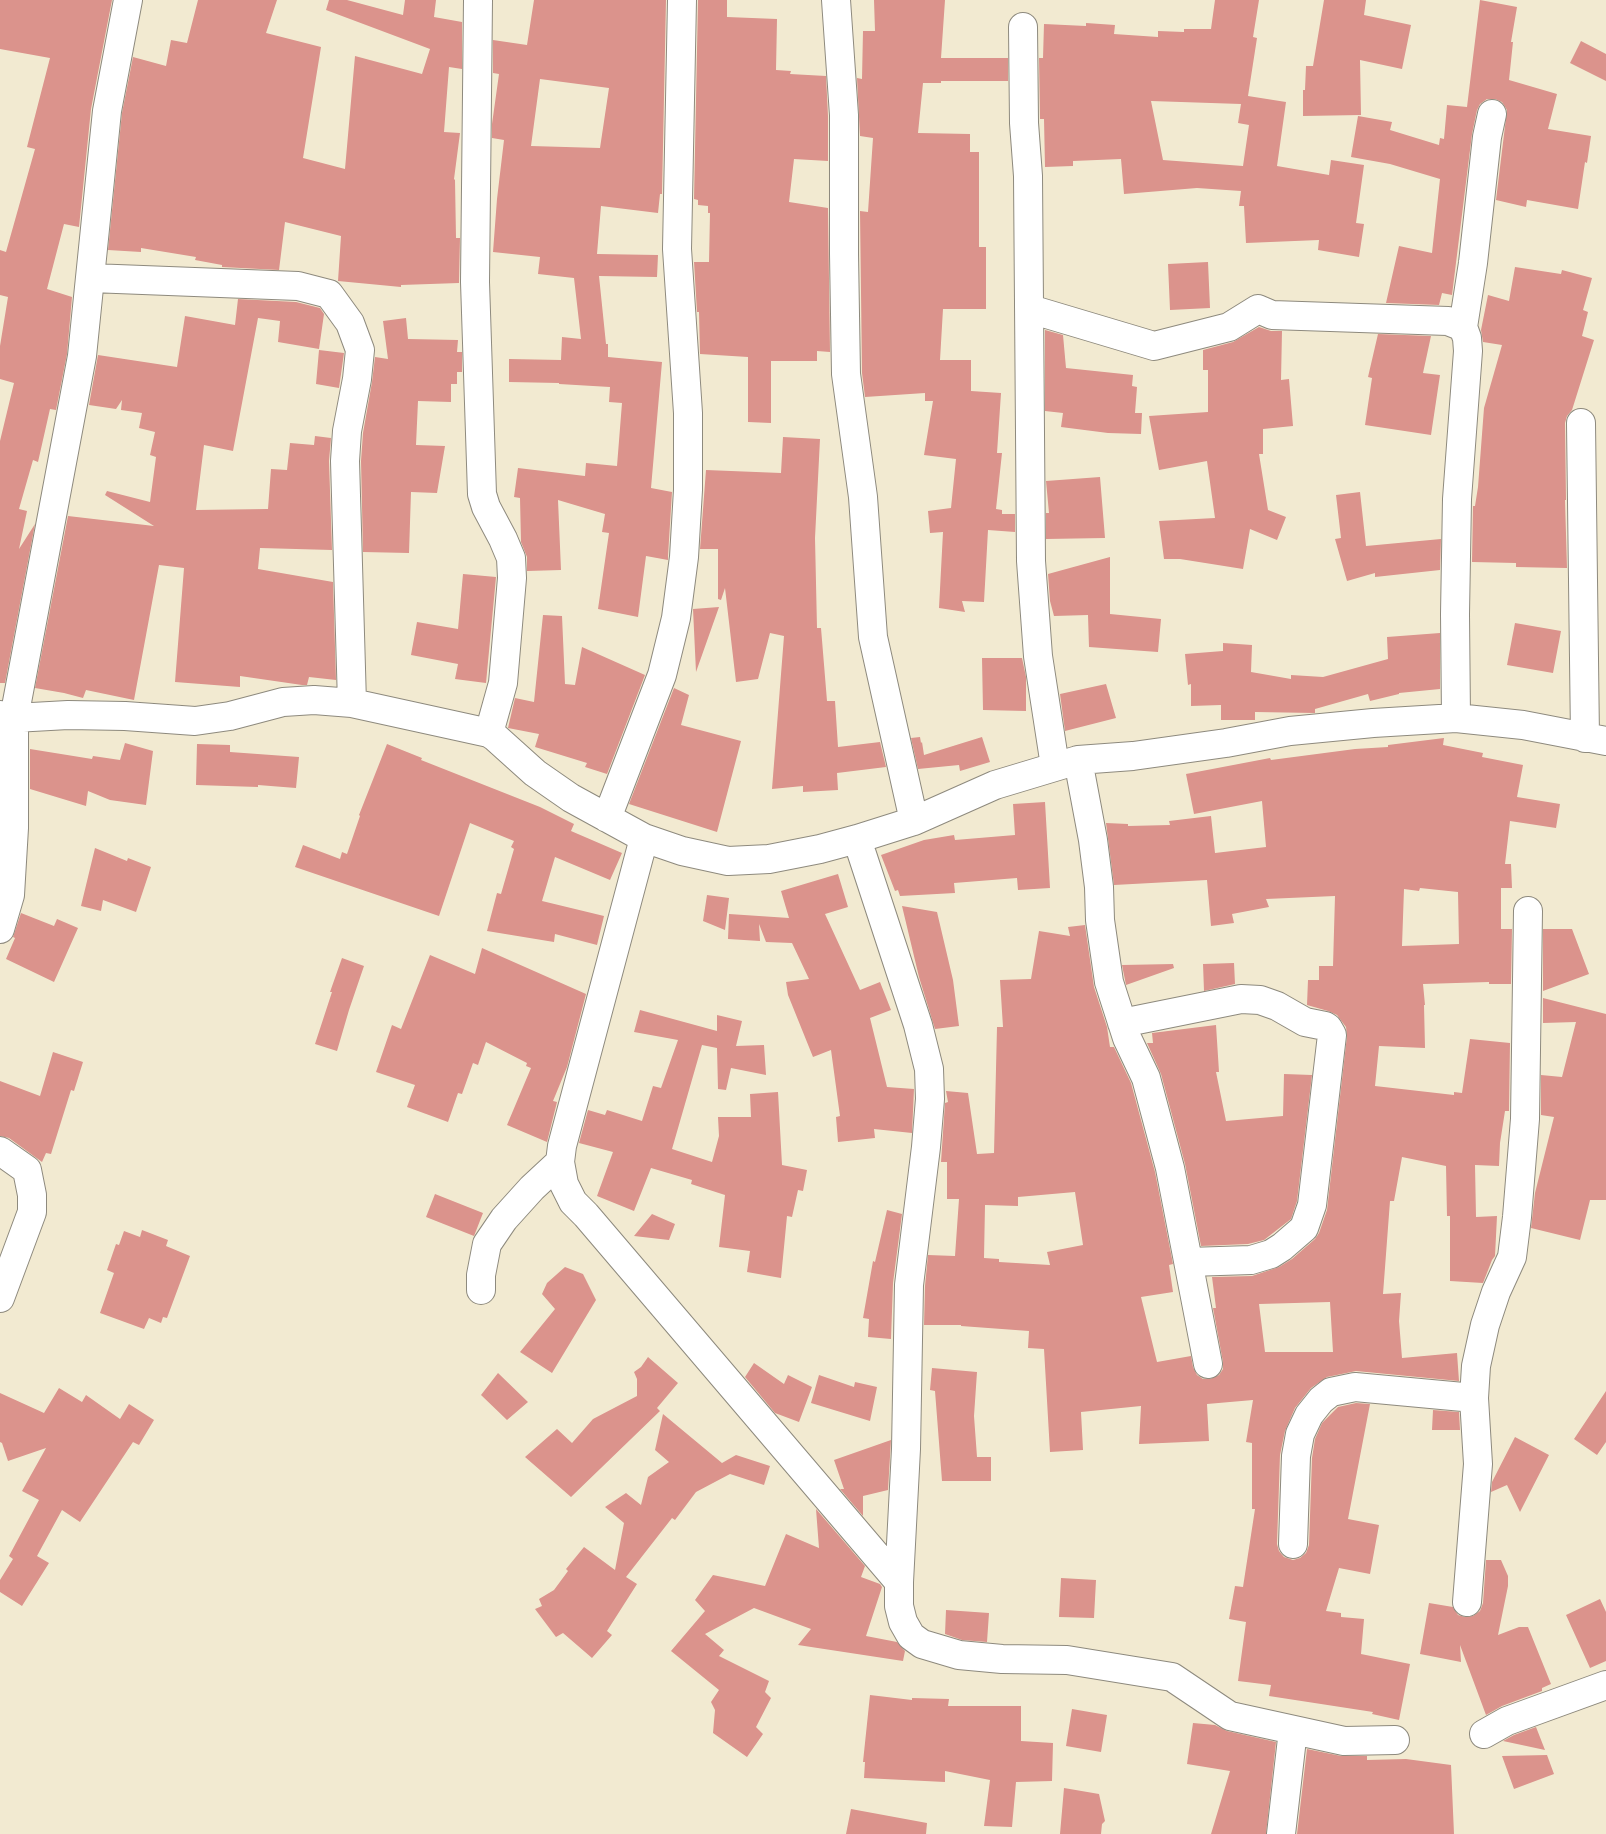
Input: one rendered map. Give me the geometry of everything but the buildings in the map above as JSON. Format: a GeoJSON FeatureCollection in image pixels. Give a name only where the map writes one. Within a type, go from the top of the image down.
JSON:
{"type":"FeatureCollection","features":[{"type":"Feature","properties":{"kind":"street"},"geometry":{"type":"LineString","coordinates":[[0,929],[10,895],[14,828],[7,716],[82,356],[107,111],[128,0]]}},
{"type":"Feature","properties":{"kind":"street"},"geometry":{"type":"LineString","coordinates":[[478,0],[475,282],[482,494],[486,507],[511,558],[512,578],[503,683],[489,733]]}},
{"type":"Feature","properties":{"kind":"street"},"geometry":{"type":"LineString","coordinates":[[607,818],[662,675],[676,618],[684,557],[688,490],[688,413],[677,249],[682,0]]}},
{"type":"Feature","properties":{"kind":"street"},"geometry":{"type":"LineString","coordinates":[[836,0],[844,115],[846,374],[863,497],[873,636],[914,821]]}},
{"type":"Feature","properties":{"kind":"street"},"geometry":{"type":"LineString","coordinates":[[1023,27],[1030,309],[1031,561],[1038,656],[1066,763],[1093,840],[1099,887],[1100,920],[1109,982],[1127,1038],[1146,1078],[1170,1168],[1208,1364]]}},
{"type":"Feature","properties":{"kind":"street"},"geometry":{"type":"LineString","coordinates":[[1456,718],[1457,498],[1468,351],[1463,326],[1473,263],[1487,137],[1492,114]]}},
{"type":"Feature","properties":{"kind":"street"},"geometry":{"type":"LineString","coordinates":[[91,278],[298,286],[329,294],[350,323],[360,350],[357,379],[347,431],[345,462],[352,704]]}},
{"type":"Feature","properties":{"kind":"street"},"geometry":{"type":"LineString","coordinates":[[1030,309],[1154,346],[1229,327],[1258,309],[1272,315],[1448,321],[1463,326]]}},
{"type":"Feature","properties":{"kind":"street"},"geometry":{"type":"LineString","coordinates":[[7,716],[125,716],[195,721],[230,716],[283,702],[314,700],[352,704],[489,733],[496,737],[535,773],[571,798],[644,838],[682,851],[728,862],[769,859],[820,849],[857,839],[914,821],[995,785],[1066,763],[1226,743],[1290,731],[1372,723],[1456,718],[1522,725],[1596,740],[1582,423]]}},
{"type":"Feature","properties":{"kind":"street"},"geometry":{"type":"LineString","coordinates":[[644,838],[562,1146],[560,1162],[564,1184],[573,1202],[899,1582]]}},
{"type":"Feature","properties":{"kind":"street"},"geometry":{"type":"LineString","coordinates":[[857,839],[918,1026],[928,1069],[930,1099],[926,1147],[909,1285],[906,1449],[899,1582],[899,1606],[903,1622],[911,1636],[922,1644],[959,1655],[1002,1659],[1067,1660],[1172,1677],[1230,1716],[1344,1741],[1395,1740]]}},
{"type":"Feature","properties":{"kind":"street"},"geometry":{"type":"LineString","coordinates":[[1467,1602],[1478,1464],[1474,1398],[1476,1366],[1484,1326],[1496,1292],[1512,1257],[1517,1218],[1525,1120],[1528,911]]}},
{"type":"Feature","properties":{"kind":"street"},"geometry":{"type":"LineString","coordinates":[[1122,1023],[1241,999],[1260,1000],[1276,1006],[1305,1022],[1324,1026],[1328,1028],[1332,1035],[1312,1206],[1304,1228],[1297,1236],[1271,1254],[1251,1260],[1189,1262]]}},
{"type":"Feature","properties":{"kind":"street"},"geometry":{"type":"LineString","coordinates":[[0,1151],[27,1170],[32,1195],[32,1212],[0,1298]]}},
{"type":"Feature","properties":{"kind":"street"},"geometry":{"type":"LineString","coordinates":[[481,1290],[481,1276],[488,1244],[504,1219],[532,1188],[560,1162]]}},
{"type":"Feature","properties":{"kind":"street"},"geometry":{"type":"LineString","coordinates":[[1293,1544],[1296,1456],[1300,1434],[1309,1415],[1321,1400],[1331,1392],[1355,1386],[1474,1398]]}},
{"type":"Feature","properties":{"kind":"street"},"geometry":{"type":"LineString","coordinates":[[1484,1734],[1507,1721],[1606,1685]]}},
{"type":"Feature","properties":{"kind":"street"},"geometry":{"type":"LineString","coordinates":[[1281,1834],[1293,1730]]}}]}
